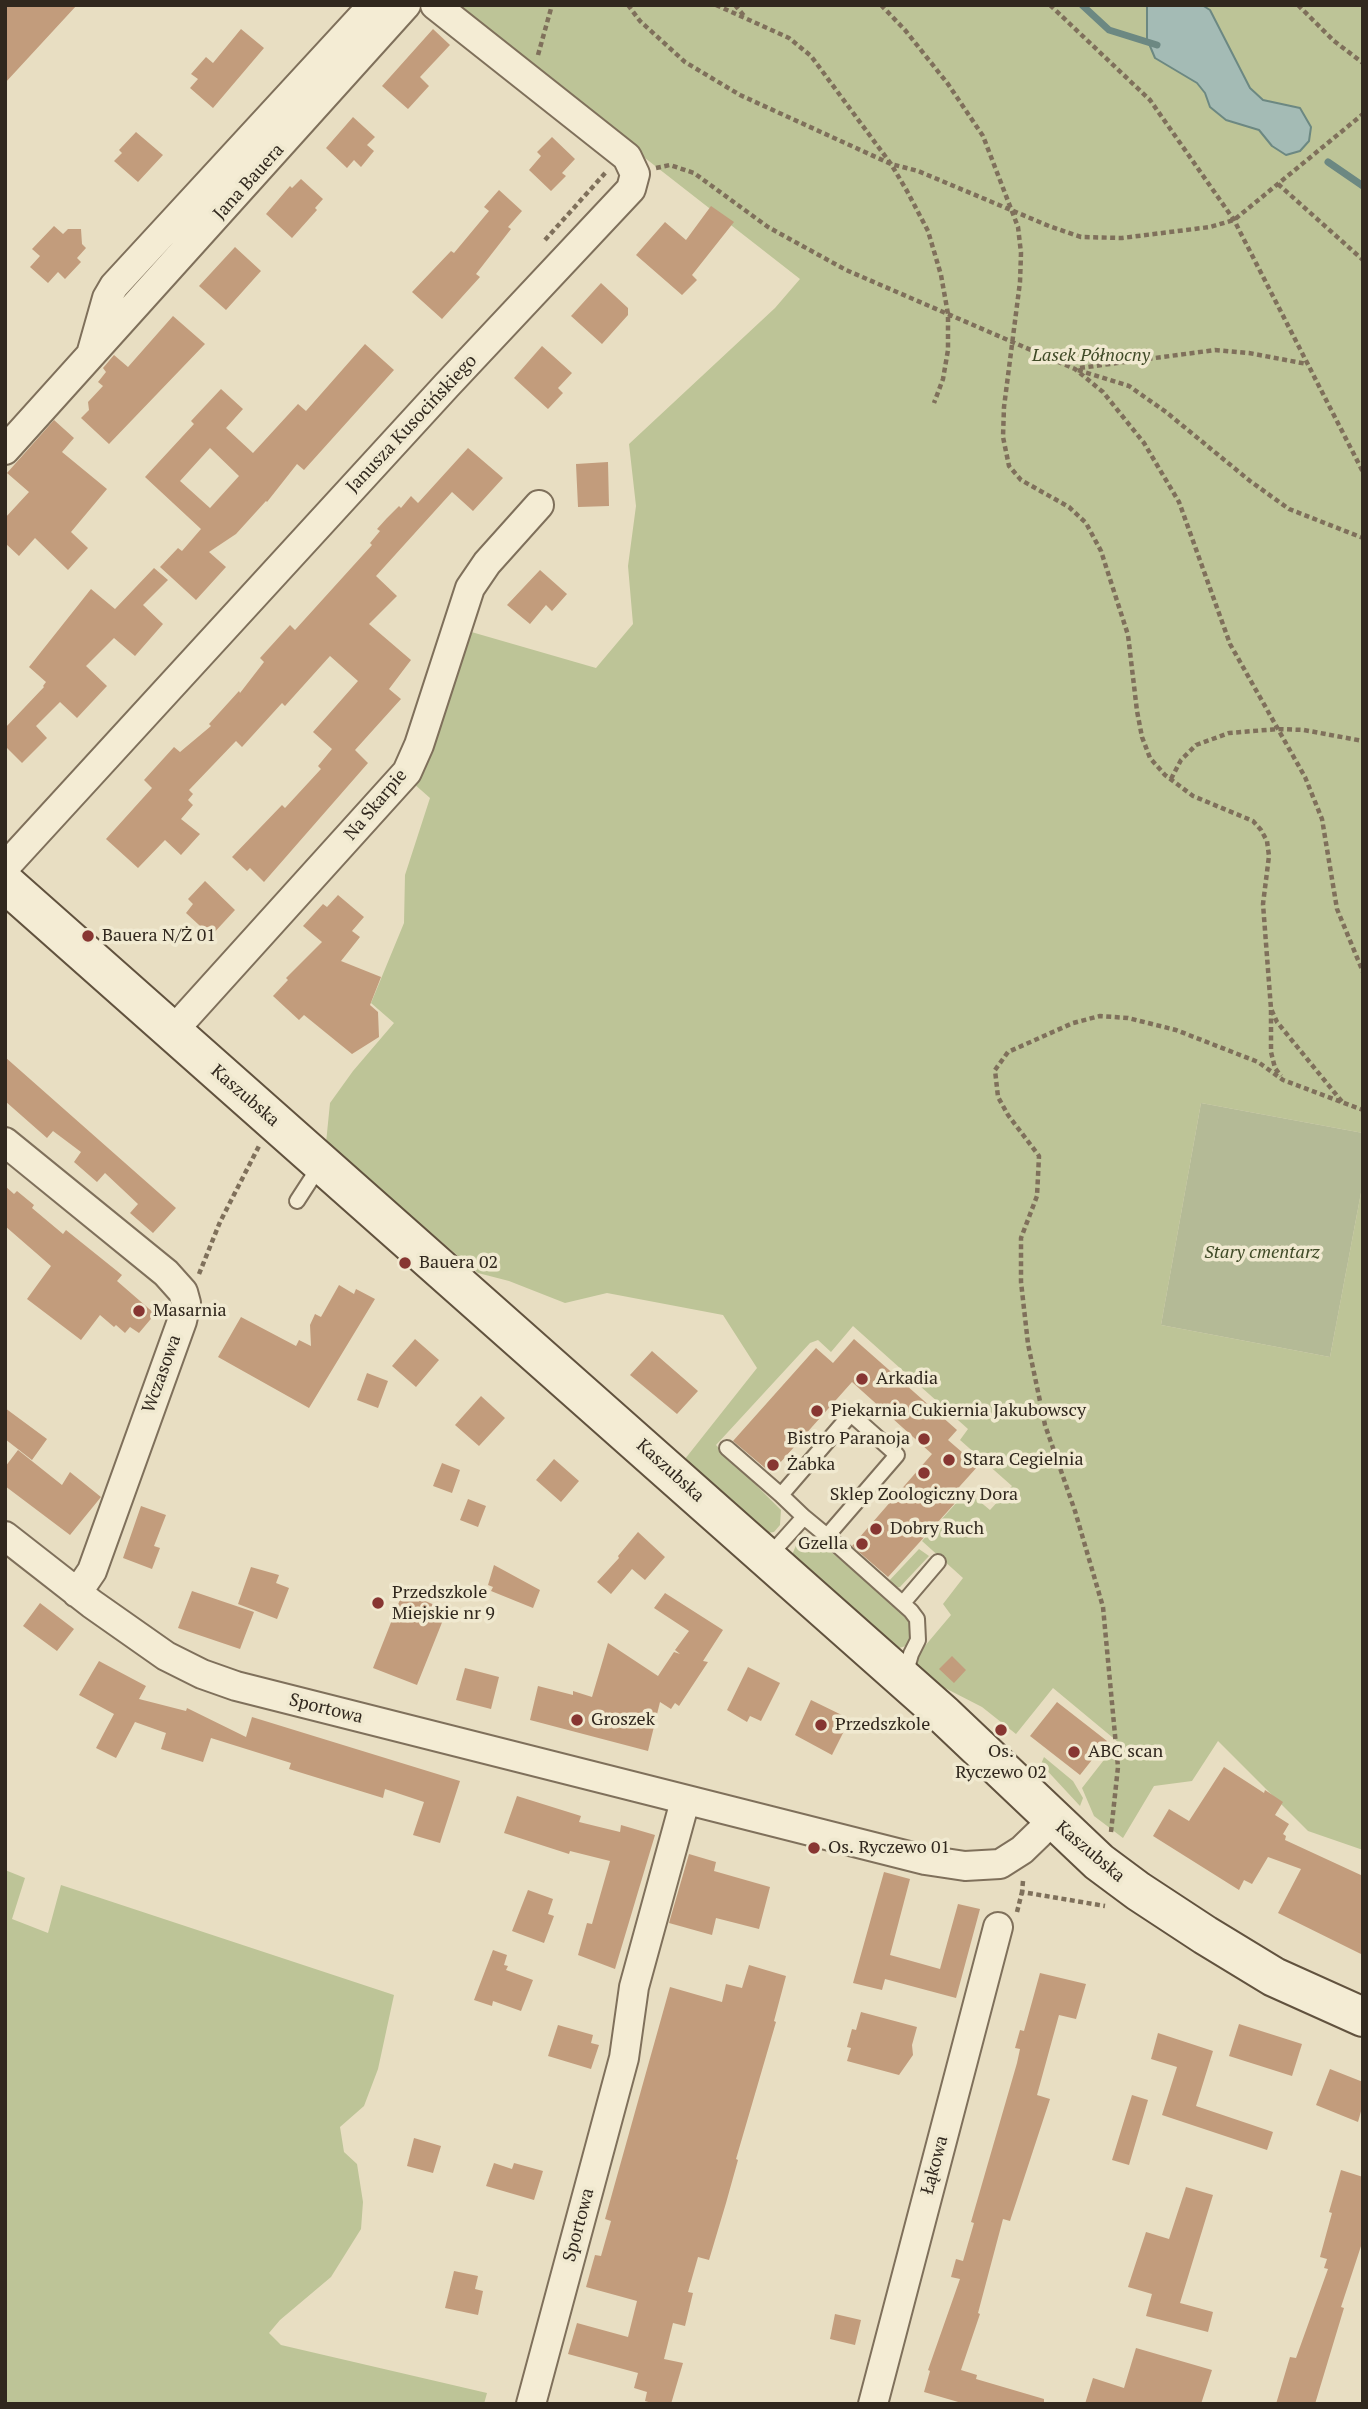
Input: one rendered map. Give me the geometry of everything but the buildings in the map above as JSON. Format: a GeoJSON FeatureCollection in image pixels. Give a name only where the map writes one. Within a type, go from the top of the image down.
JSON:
{"type":"FeatureCollection","features":[{"type":"Feature","properties":{"kind":"main road","name":"Kaszubska"},"geometry":{"type":"LineString","coordinates":[[5,883],[768,1558],[904,1680],[1099,1862],[1182,1920],[1274,1976],[1363,2017]]}},
{"type":"Feature","properties":{"kind":"street","name":"Jana Bauera"},"geometry":{"type":"LineString","coordinates":[[5,450],[176,262],[323,78],[373,5]]}},
{"type":"Feature","properties":{"kind":"street","name":"Jana Bauera"},"geometry":{"type":"LineString","coordinates":[[90,357],[107,298],[114,286],[154,242],[323,78],[406,5]]}},
{"type":"Feature","properties":{"kind":"street"},"geometry":{"type":"LineString","coordinates":[[435,5],[627,157],[635,174]]}},
{"type":"Feature","properties":{"kind":"street","name":"Janusza Kusocińskiego"},"geometry":{"type":"LineString","coordinates":[[5,867],[447,385],[631,189],[635,174]]}},
{"type":"Feature","properties":{"kind":"street"},"geometry":{"type":"LineString","coordinates":[[154,242],[176,262]]}},
{"type":"Feature","properties":{"kind":"street","name":"Na Skarpie"},"geometry":{"type":"LineString","coordinates":[[172,1032],[407,772],[419,745],[470,588],[487,563],[538,505]]}},
{"type":"Feature","properties":{"kind":"street"},"geometry":{"type":"LineString","coordinates":[[5,1142],[166,1273],[183,1292]]}},
{"type":"Feature","properties":{"kind":"street","name":"Wczasowa"},"geometry":{"type":"LineString","coordinates":[[77,1593],[92,1571],[182,1321],[186,1303],[183,1292]]}},
{"type":"Feature","properties":{"kind":"street","name":"Sportowa"},"geometry":{"type":"LineString","coordinates":[[5,1536],[77,1593],[166,1656],[214,1678],[684,1801],[925,1860],[965,1866],[1000,1864],[1022,1850],[1053,1820]]}},
{"type":"Feature","properties":{"kind":"street","name":"Sportowa"},"geometry":{"type":"LineString","coordinates":[[531,2404],[624,2058],[634,1987],[684,1801]]}},
{"type":"Feature","properties":{"kind":"street","name":"Łąkowa"},"geometry":{"type":"LineString","coordinates":[[873,2404],[998,1927]]}},
{"type":"Feature","properties":{"kind":"lane"},"geometry":{"type":"LineString","coordinates":[[297,1201],[322,1164]]}},
{"type":"Feature","properties":{"kind":"lane"},"geometry":{"type":"LineString","coordinates":[[781,1495],[851,1414],[897,1455],[827,1536]]}},
{"type":"Feature","properties":{"kind":"lane"},"geometry":{"type":"LineString","coordinates":[[727,1448],[903,1603],[917,1619],[920,1634],[904,1680]]}},
{"type":"Feature","properties":{"kind":"lane"},"geometry":{"type":"LineString","coordinates":[[768,1558],[804,1517]]}},
{"type":"Feature","properties":{"kind":"lane"},"geometry":{"type":"LineString","coordinates":[[903,1603],[937,1562]]}},
{"type":"Feature","properties":{"kind":"path"},"geometry":{"type":"LineString","coordinates":[[526,77],[537,56],[552,5]]}},
{"type":"Feature","properties":{"kind":"path"},"geometry":{"type":"LineString","coordinates":[[628,5],[640,22],[685,62],[740,96],[891,164],[918,171],[1013,212],[1081,237],[1122,238],[1210,227],[1234,220],[1363,114]]}},
{"type":"Feature","properties":{"kind":"path"},"geometry":{"type":"LineString","coordinates":[[716,5],[789,38],[811,56],[891,164],[928,231],[941,275],[948,314],[948,351],[943,379],[934,403]]}},
{"type":"Feature","properties":{"kind":"path"},"geometry":{"type":"LineString","coordinates":[[735,5],[748,21]]}},
{"type":"Feature","properties":{"kind":"path"},"geometry":{"type":"LineString","coordinates":[[881,5],[905,30],[948,84],[983,136],[1018,227],[1020,282],[1004,407],[1003,437],[1009,466],[1021,480],[1069,507],[1086,523],[1101,551],[1128,635],[1137,711],[1142,737],[1150,758],[1193,796],[1252,821],[1261,830],[1266,841],[1268,871],[1263,904],[1271,1009],[1270,1052],[1275,1068],[1283,1080]]}},
{"type":"Feature","properties":{"kind":"path"},"geometry":{"type":"LineString","coordinates":[[1050,5],[1150,100],[1234,220],[1363,472]]}},
{"type":"Feature","properties":{"kind":"path"},"geometry":{"type":"LineString","coordinates":[[1298,5],[1334,41],[1363,63]]}},
{"type":"Feature","properties":{"kind":"path"},"geometry":{"type":"LineString","coordinates":[[635,174],[670,165],[694,173],[768,227],[835,264],[1076,369],[1129,386],[1289,509],[1363,538]]}},
{"type":"Feature","properties":{"kind":"path"},"geometry":{"type":"LineString","coordinates":[[1278,184],[1363,260]]}},
{"type":"Feature","properties":{"kind":"path"},"geometry":{"type":"LineString","coordinates":[[1076,369],[1215,350],[1308,364]]}},
{"type":"Feature","properties":{"kind":"path"},"geometry":{"type":"LineString","coordinates":[[1076,369],[1103,392],[1144,443],[1179,502],[1230,644],[1305,778],[1322,819],[1337,909],[1363,972]]}},
{"type":"Feature","properties":{"kind":"path"},"geometry":{"type":"LineString","coordinates":[[1171,779],[1181,760],[1196,745],[1229,733],[1304,730],[1363,741]]}},
{"type":"Feature","properties":{"kind":"path"},"geometry":{"type":"LineString","coordinates":[[1271,1009],[1277,1022],[1343,1103]]}},
{"type":"Feature","properties":{"kind":"path"},"geometry":{"type":"LineString","coordinates":[[1099,1862],[1113,1827],[1118,1767],[1103,1607],[1045,1424],[1028,1344],[1021,1282],[1021,1238],[1037,1196],[1040,1156],[1008,1115],[998,1097],[995,1070],[1008,1052],[1073,1023],[1100,1016],[1128,1018],[1176,1030],[1258,1062],[1283,1080],[1363,1110]]}},
{"type":"Feature","properties":{"kind":"path"},"geometry":{"type":"LineString","coordinates":[[183,1292],[195,1284],[219,1222],[261,1142]]}},
{"type":"Feature","properties":{"kind":"path"},"geometry":{"type":"LineString","coordinates":[[1022,1850],[1038,1869],[1021,1883],[1021,1892],[1114,1908]]}},
{"type":"Feature","properties":{"kind":"green space","name":"Lasek Północny"},"geometry":{"type":"Polygon","coordinates":[[[449,5],[1147,5],[1147,39],[1197,83],[1205,93],[1210,107],[1226,120],[1259,130],[1272,146],[1300,151],[1309,141],[1311,127],[1279,104],[1263,100],[1250,88],[1210,10],[1202,5],[1363,5],[1363,1133],[1201,1103],[1161,1325],[1330,1357],[1363,1182],[1363,1850],[1308,1831],[1218,1741],[1192,1781],[1154,1786],[1123,1838],[1094,1816],[1082,1788],[1118,1742],[1053,1688],[1016,1734],[982,1707],[943,1687],[920,1671],[916,1659],[951,1615],[943,1604],[963,1578],[922,1541],[967,1491],[990,1510],[1012,1486],[960,1440],[968,1429],[853,1326],[831,1352],[818,1340],[810,1343],[716,1445],[781,1510],[780,1525],[774,1532],[761,1534],[681,1464],[757,1368],[723,1315],[607,1293],[565,1303],[509,1281],[478,1273],[326,1143],[330,1103],[394,1023],[371,1003],[404,923],[405,875],[430,798],[413,783],[468,631],[596,668],[633,624],[628,566],[636,506],[629,444],[775,308],[800,279],[449,5]]]}},
{"type":"Feature","properties":{"kind":"green space","name":"Stary cmentarz"},"geometry":{"type":"Polygon","coordinates":[[[1201,1103],[1363,1133],[1363,1182],[1330,1357],[1161,1325],[1201,1103]]]}},
{"type":"Feature","properties":{"kind":"green space"},"geometry":{"type":"Polygon","coordinates":[[[811,1539],[819,1542],[906,1614],[913,1632],[906,1646],[892,1650],[792,1555],[797,1543],[811,1539]]]}},
{"type":"Feature","properties":{"kind":"green space"},"geometry":{"type":"Polygon","coordinates":[[[919,1549],[929,1556],[900,1587],[892,1588],[887,1583],[919,1549]]]}},
{"type":"Feature","properties":{"kind":"green space"},"geometry":{"type":"Polygon","coordinates":[[[1044,1757],[1073,1781],[1083,1798],[1080,1806],[1041,1764],[1044,1757]]]}},
{"type":"Feature","properties":{"kind":"green space"},"geometry":{"type":"Polygon","coordinates":[[[5,1870],[25,1878],[12,1919],[48,1933],[61,1885],[394,1995],[378,2069],[364,2106],[340,2127],[344,2152],[357,2164],[363,2202],[361,2229],[331,2277],[280,2320],[269,2333],[281,2345],[487,2393],[484,2404],[5,2404],[5,1870]]]}},
{"type":"Feature","properties":{"kind":"water"},"geometry":{"type":"Polygon","coordinates":[[[1147,5],[1202,5],[1210,10],[1250,88],[1263,100],[1300,108],[1311,127],[1309,141],[1300,151],[1286,155],[1272,146],[1259,130],[1226,120],[1210,107],[1205,93],[1197,83],[1155,58],[1147,39],[1147,5]]]}},
{"type":"Feature","properties":{"kind":"waterway"},"geometry":{"type":"LineString","coordinates":[[1082,5],[1109,30],[1157,45]]}},
{"type":"Feature","properties":{"kind":"waterway"},"geometry":{"type":"LineString","coordinates":[[1328,162],[1363,186]]}},
{"type":"Feature","properties":{"kind":"place","name":"Bauera N/Ż 01"},"geometry":{"type":"Point","coordinates":[88,936]}},
{"type":"Feature","properties":{"kind":"place","name":"Bauera 02"},"geometry":{"type":"Point","coordinates":[405,1263]}},
{"type":"Feature","properties":{"kind":"place","name":"Masarnia"},"geometry":{"type":"Point","coordinates":[139,1311]}},
{"type":"Feature","properties":{"kind":"place","name":"Arkadia"},"geometry":{"type":"Point","coordinates":[862,1379]}},
{"type":"Feature","properties":{"kind":"place","name":"Piekarnia Cukiernia Jakubowscy"},"geometry":{"type":"Point","coordinates":[817,1411]}},
{"type":"Feature","properties":{"kind":"place","name":"Bistro Paranoja"},"geometry":{"type":"Point","coordinates":[924,1439]}},
{"type":"Feature","properties":{"kind":"place","name":"Stara Cegielnia"},"geometry":{"type":"Point","coordinates":[949,1460]}},
{"type":"Feature","properties":{"kind":"place","name":"Żabka"},"geometry":{"type":"Point","coordinates":[773,1465]}},
{"type":"Feature","properties":{"kind":"place","name":"Sklep Zoologiczny Dora"},"geometry":{"type":"Point","coordinates":[924,1473]}},
{"type":"Feature","properties":{"kind":"place","name":"Dobry Ruch"},"geometry":{"type":"Point","coordinates":[876,1529]}},
{"type":"Feature","properties":{"kind":"place","name":"Gzella"},"geometry":{"type":"Point","coordinates":[862,1544]}},
{"type":"Feature","properties":{"kind":"place","name":"Przedszkole Miejskie nr 9"},"geometry":{"type":"Point","coordinates":[378,1603]}},
{"type":"Feature","properties":{"kind":"place","name":"Groszek"},"geometry":{"type":"Point","coordinates":[577,1720]}},
{"type":"Feature","properties":{"kind":"place","name":"Przedszkole"},"geometry":{"type":"Point","coordinates":[821,1725]}},
{"type":"Feature","properties":{"kind":"place","name":"Os. Ryczewo 02"},"geometry":{"type":"Point","coordinates":[1001,1730]}},
{"type":"Feature","properties":{"kind":"place","name":"ABC scan"},"geometry":{"type":"Point","coordinates":[1074,1752]}},
{"type":"Feature","properties":{"kind":"place","name":"Os. Ryczewo 01"},"geometry":{"type":"Point","coordinates":[814,1848]}}]}
